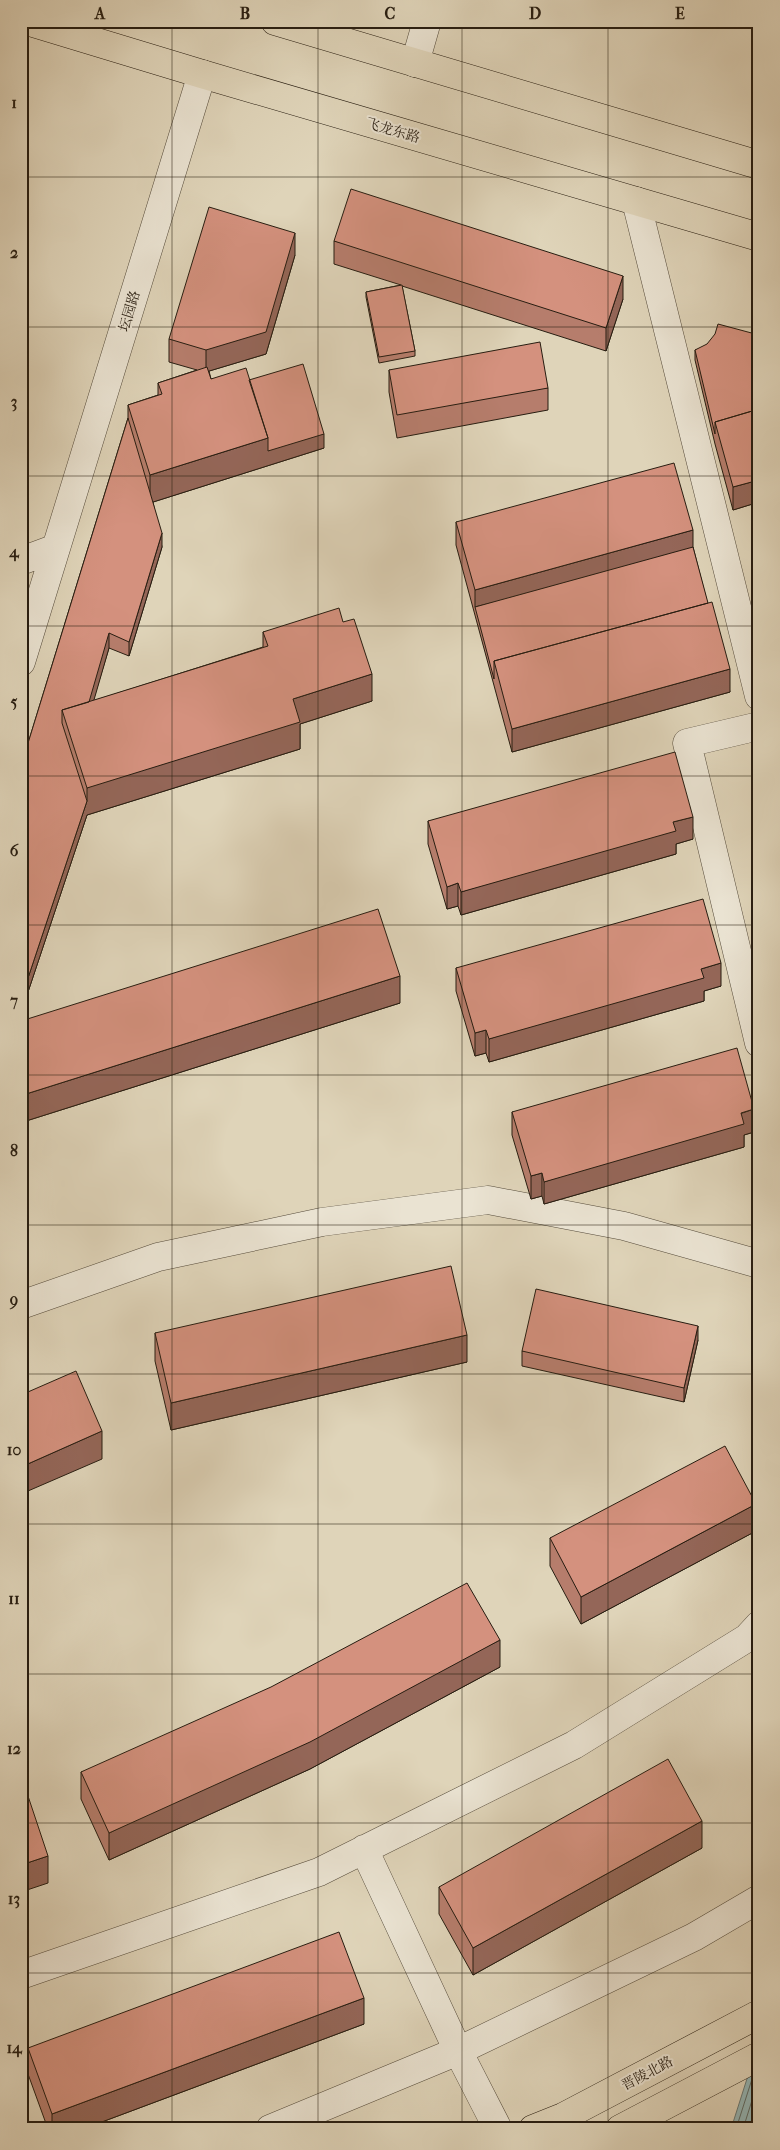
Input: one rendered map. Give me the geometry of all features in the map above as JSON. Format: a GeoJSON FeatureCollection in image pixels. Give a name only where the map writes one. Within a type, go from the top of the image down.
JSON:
{"type":"FeatureCollection","features":[{"type":"Feature","properties":{"kind":"main road","name":"飞龙东路"},"geometry":{"type":"LineString","coordinates":[[27,21],[759,237]]}},
{"type":"Feature","properties":{"kind":"main road"},"geometry":{"type":"LineString","coordinates":[[275,21],[759,165]]}},
{"type":"Feature","properties":{"kind":"main road","name":"晋陵北路"},"geometry":{"type":"LineString","coordinates":[[533,2129],[562,2117],[759,2014]]}},
{"type":"Feature","properties":{"kind":"main road"},"geometry":{"type":"LineString","coordinates":[[620,2129],[759,2056]]}},
{"type":"Feature","properties":{"kind":"street"},"geometry":{"type":"LineString","coordinates":[[415,63],[426,21]]}},
{"type":"Feature","properties":{"kind":"street","name":"坛园路"},"geometry":{"type":"LineString","coordinates":[[21,662],[202,74]]}},
{"type":"Feature","properties":{"kind":"street"},"geometry":{"type":"LineString","coordinates":[[636,201],[755,669],[759,696]]}},
{"type":"Feature","properties":{"kind":"street"},"geometry":{"type":"LineString","coordinates":[[21,562],[56,548]]}},
{"type":"Feature","properties":{"kind":"street"},"geometry":{"type":"LineString","coordinates":[[759,726],[688,743],[759,1043]]}},
{"type":"Feature","properties":{"kind":"street"},"geometry":{"type":"LineString","coordinates":[[21,1305],[158,1257],[322,1222],[488,1200],[624,1226],[759,1264]]}},
{"type":"Feature","properties":{"kind":"street"},"geometry":{"type":"LineString","coordinates":[[21,1975],[320,1872],[574,1745],[747,1638],[759,1625]]}},
{"type":"Feature","properties":{"kind":"street"},"geometry":{"type":"LineString","coordinates":[[364,1849],[458,2051],[498,2129]]}},
{"type":"Feature","properties":{"kind":"street"},"geometry":{"type":"LineString","coordinates":[[270,2129],[458,2051],[694,1937],[759,1899]]}},
{"type":"Feature","properties":{"kind":"water"},"geometry":{"type":"Polygon","coordinates":[[[759,2041],[759,2129],[731,2129],[759,2041]]]}},
{"type":"Feature","properties":{"kind":"building"},"geometry":{"type":"Polygon","coordinates":[[[351,189],[623,276],[606,328],[334,241],[351,189]]]}},
{"type":"Feature","properties":{"kind":"building"},"geometry":{"type":"Polygon","coordinates":[[[209,207],[295,233],[266,332],[206,350],[169,339],[209,207]]]}},
{"type":"Feature","properties":{"kind":"building"},"geometry":{"type":"Polygon","coordinates":[[[402,285],[415,351],[379,357],[366,292],[402,285]]]}},
{"type":"Feature","properties":{"kind":"building"},"geometry":{"type":"Polygon","coordinates":[[[718,324],[759,335],[759,409],[715,422],[715,434],[695,350],[707,344],[715,334],[718,324]]]}},
{"type":"Feature","properties":{"kind":"building"},"geometry":{"type":"Polygon","coordinates":[[[540,342],[548,388],[397,415],[389,370],[540,342]]]}},
{"type":"Feature","properties":{"kind":"building"},"geometry":{"type":"Polygon","coordinates":[[[303,364],[324,434],[268,451],[268,438],[249,380],[303,364]]]}},
{"type":"Feature","properties":{"kind":"building"},"geometry":{"type":"Polygon","coordinates":[[[207,367],[211,379],[246,368],[268,438],[150,475],[128,405],[162,394],[158,383],[207,367]]]}},
{"type":"Feature","properties":{"kind":"building"},"geometry":{"type":"Polygon","coordinates":[[[759,409],[759,480],[733,487],[715,422],[759,409]]]}},
{"type":"Feature","properties":{"kind":"building"},"geometry":{"type":"Polygon","coordinates":[[[128,418],[162,533],[129,642],[109,633],[89,702],[62,710],[62,723],[87,801],[21,999],[21,766],[128,418]]]}},
{"type":"Feature","properties":{"kind":"building"},"geometry":{"type":"Polygon","coordinates":[[[674,463],[693,530],[475,590],[456,522],[674,463]]]}},
{"type":"Feature","properties":{"kind":"building"},"geometry":{"type":"Polygon","coordinates":[[[693,547],[708,603],[494,661],[494,679],[475,607],[693,547]]]}},
{"type":"Feature","properties":{"kind":"building"},"geometry":{"type":"Polygon","coordinates":[[[712,602],[730,669],[512,729],[494,661],[712,602]]]}},
{"type":"Feature","properties":{"kind":"building"},"geometry":{"type":"Polygon","coordinates":[[[339,608],[343,622],[354,619],[372,674],[293,699],[300,722],[87,788],[62,710],[268,646],[263,632],[339,608]]]}},
{"type":"Feature","properties":{"kind":"building"},"geometry":{"type":"Polygon","coordinates":[[[675,752],[693,817],[673,822],[676,831],[461,892],[458,883],[447,887],[428,821],[675,752]]]}},
{"type":"Feature","properties":{"kind":"building"},"geometry":{"type":"Polygon","coordinates":[[[703,899],[721,963],[701,969],[704,978],[489,1039],[486,1030],[475,1033],[456,968],[703,899]]]}},
{"type":"Feature","properties":{"kind":"building"},"geometry":{"type":"Polygon","coordinates":[[[378,909],[400,976],[26,1094],[21,1078],[21,1021],[378,909]]]}},
{"type":"Feature","properties":{"kind":"building"},"geometry":{"type":"Polygon","coordinates":[[[737,1048],[754,1109],[741,1113],[744,1124],[544,1182],[542,1173],[531,1176],[512,1112],[737,1048]]]}},
{"type":"Feature","properties":{"kind":"building"},"geometry":{"type":"Polygon","coordinates":[[[451,1266],[467,1335],[171,1403],[155,1333],[451,1266]]]}},
{"type":"Feature","properties":{"kind":"building"},"geometry":{"type":"Polygon","coordinates":[[[536,1289],[698,1326],[684,1388],[522,1351],[536,1289]]]}},
{"type":"Feature","properties":{"kind":"building"},"geometry":{"type":"Polygon","coordinates":[[[76,1371],[102,1431],[21,1467],[21,1395],[76,1371]]]}},
{"type":"Feature","properties":{"kind":"building"},"geometry":{"type":"Polygon","coordinates":[[[725,1446],[756,1504],[581,1597],[550,1538],[725,1446]]]}},
{"type":"Feature","properties":{"kind":"building"},"geometry":{"type":"Polygon","coordinates":[[[467,1583],[500,1640],[310,1742],[109,1833],[81,1772],[271,1687],[467,1583]]]}},
{"type":"Feature","properties":{"kind":"building"},"geometry":{"type":"Polygon","coordinates":[[[668,1759],[702,1821],[473,1948],[439,1887],[668,1759]]]}},
{"type":"Feature","properties":{"kind":"building"},"geometry":{"type":"Polygon","coordinates":[[[27,1793],[48,1856],[21,1865],[21,1795],[27,1793]]]}},
{"type":"Feature","properties":{"kind":"building"},"geometry":{"type":"Polygon","coordinates":[[[339,1932],[364,1998],[52,2114],[28,2048],[339,1932]]]}}]}
